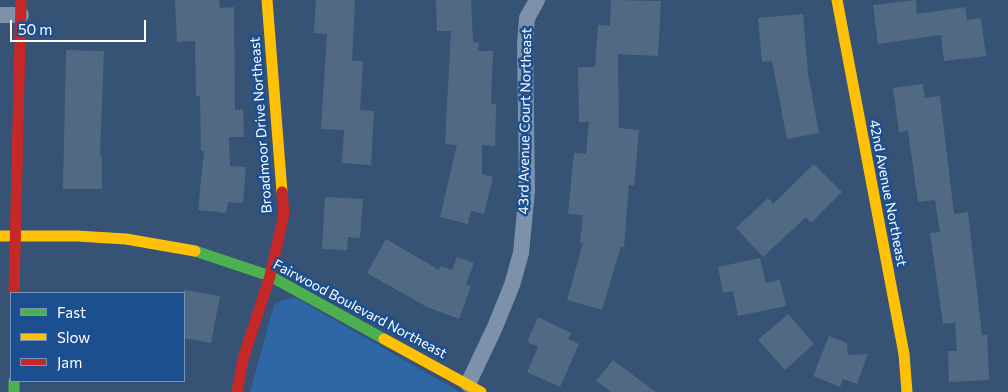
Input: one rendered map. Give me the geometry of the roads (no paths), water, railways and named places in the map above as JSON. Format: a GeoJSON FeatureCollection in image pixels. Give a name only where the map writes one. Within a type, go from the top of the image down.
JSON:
{"type":"FeatureCollection","features":[{"type":"Feature","properties":{"kind":"street","name":"Broadmoor Drive Northeast"},"geometry":{"type":"LineString","coordinates":[[237,392],[245,351],[270,276],[284,214],[267,0]]}},
{"type":"Feature","properties":{"kind":"street","name":"43rd Avenue Court Northeast"},"geometry":{"type":"LineString","coordinates":[[474,388],[512,285],[521,253],[527,191],[527,18],[537,0]]}},
{"type":"Feature","properties":{"kind":"street","name":"42nd Avenue Northeast"},"geometry":{"type":"LineString","coordinates":[[837,0],[904,354],[907,392]]}},
{"type":"Feature","properties":{"kind":"street"},"geometry":{"type":"LineString","coordinates":[[0,15],[21,8],[14,292]]}},
{"type":"Feature","properties":{"kind":"street","name":"Fairwood Boulevard Northeast"},"geometry":{"type":"LineString","coordinates":[[0,236],[96,237],[192,250],[270,276],[474,388]]}}]}
